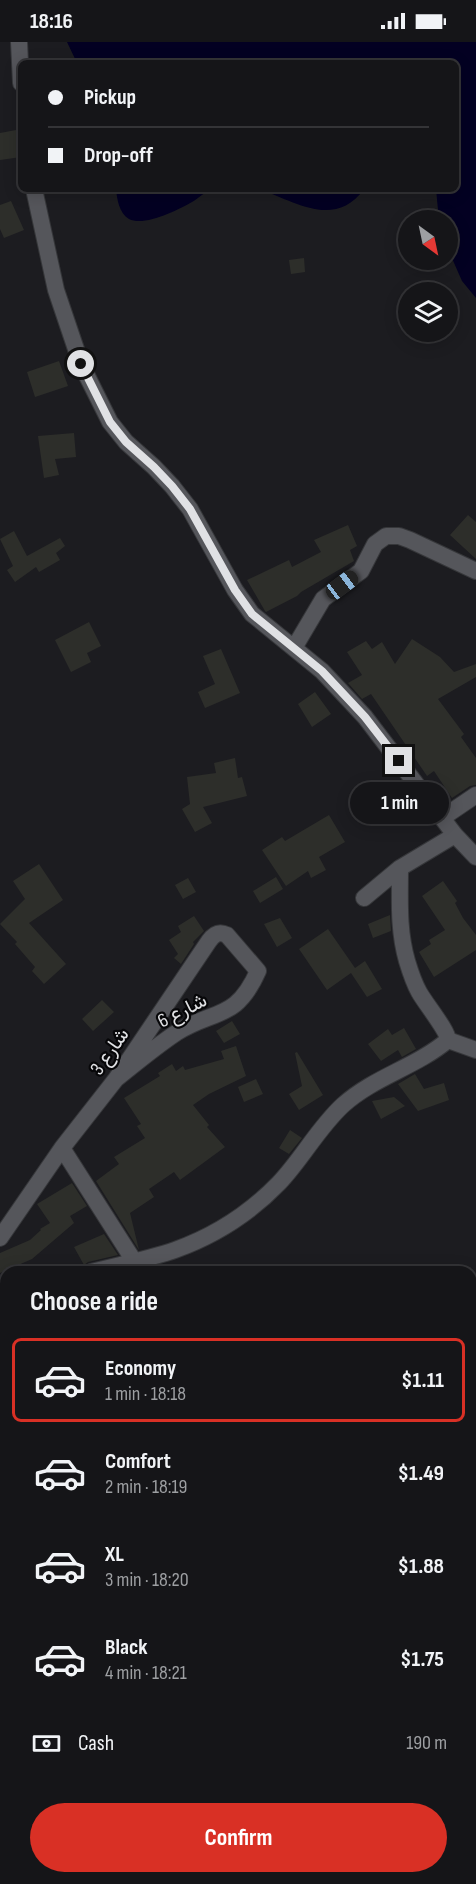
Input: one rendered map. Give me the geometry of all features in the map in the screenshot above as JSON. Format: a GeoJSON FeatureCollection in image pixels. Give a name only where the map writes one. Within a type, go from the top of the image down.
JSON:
{"type":"FeatureCollection","features":[{"type":"Feature","properties":{"kind":"street"},"geometry":{"type":"LineString","coordinates":[[19,42],[20,60]]}},
{"type":"Feature","properties":{"kind":"street"},"geometry":{"type":"LineString","coordinates":[[35,192],[56,290],[81,364],[110,422],[126,442],[172,486],[190,509],[235,590],[252,614],[322,671],[365,717],[455,835],[476,857]]}},
{"type":"Feature","properties":{"kind":"street"},"geometry":{"type":"LineString","coordinates":[[294,648],[323,599],[361,571],[375,544],[386,536],[399,536],[410,540],[476,571]]}},
{"type":"Feature","properties":{"kind":"street"},"geometry":{"type":"LineString","coordinates":[[442,818],[476,795]]}},
{"type":"Feature","properties":{"kind":"street"},"geometry":{"type":"LineString","coordinates":[[364,898],[400,868],[455,835]]}},
{"type":"Feature","properties":{"kind":"street"},"geometry":{"type":"LineString","coordinates":[[62,1148],[140,1264],[213,1234],[248,1211],[279,1183],[322,1127],[342,1106],[365,1088],[406,1067],[447,1040],[448,1033],[434,1017],[418,990],[407,962],[400,928],[400,868]]}},
{"type":"Feature","properties":{"kind":"street","name":"شارع 3"},"geometry":{"type":"LineString","coordinates":[[0,1238],[62,1148],[116,1079],[213,936],[217,933],[227,935],[258,971]]}},
{"type":"Feature","properties":{"kind":"street","name":"شارع 6"},"geometry":{"type":"LineString","coordinates":[[116,1079],[178,1032],[227,1011],[251,987],[258,971]]}},
{"type":"Feature","properties":{"kind":"street"},"geometry":{"type":"LineString","coordinates":[[447,1040],[476,1050]]}},
{"type":"Feature","properties":{"kind":"water"},"geometry":{"type":"Polygon","coordinates":[[[67,42],[476,42],[476,298],[462,281],[457,270],[458,210],[438,210],[436,192],[459,192],[459,60],[76,60],[67,42]]]}},
{"type":"Feature","properties":{"kind":"water"},"geometry":{"type":"Polygon","coordinates":[[[116,192],[206,192],[170,213],[143,221],[129,219],[121,210],[116,192]]]}},
{"type":"Feature","properties":{"kind":"water"},"geometry":{"type":"Polygon","coordinates":[[[268,192],[361,192],[353,201],[340,208],[314,209],[268,192]]]}},
{"type":"Feature","properties":{"kind":"building"},"geometry":{"type":"Polygon","coordinates":[[[16,130],[18,157],[0,160],[0,133],[16,130]]]}},
{"type":"Feature","properties":{"kind":"building"},"geometry":{"type":"Polygon","coordinates":[[[11,201],[24,230],[4,238],[0,229],[0,205],[11,201]]]}},
{"type":"Feature","properties":{"kind":"building"},"geometry":{"type":"Polygon","coordinates":[[[304,258],[305,272],[291,274],[289,260],[304,258]]]}},
{"type":"Feature","properties":{"kind":"building"},"geometry":{"type":"Polygon","coordinates":[[[59,361],[68,386],[35,397],[27,372],[59,361]]]}},
{"type":"Feature","properties":{"kind":"building"},"geometry":{"type":"Polygon","coordinates":[[[74,433],[76,457],[55,459],[59,475],[44,478],[38,436],[74,433]]]}},
{"type":"Feature","properties":{"kind":"building"},"geometry":{"type":"Polygon","coordinates":[[[468,515],[476,522],[476,559],[450,535],[468,515]]]}},
{"type":"Feature","properties":{"kind":"building"},"geometry":{"type":"Polygon","coordinates":[[[348,525],[357,546],[350,550],[354,561],[266,612],[247,580],[289,560],[292,567],[321,552],[314,540],[348,525]]]}},
{"type":"Feature","properties":{"kind":"building"},"geometry":{"type":"Polygon","coordinates":[[[14,531],[27,556],[60,538],[65,546],[56,553],[60,560],[39,572],[36,567],[15,582],[7,570],[13,566],[0,539],[14,531]]]}},
{"type":"Feature","properties":{"kind":"building"},"geometry":{"type":"Polygon","coordinates":[[[89,622],[101,646],[87,653],[91,662],[71,672],[55,640],[89,622]]]}},
{"type":"Feature","properties":{"kind":"building"},"geometry":{"type":"Polygon","coordinates":[[[412,639],[440,657],[454,672],[476,664],[476,677],[438,699],[464,734],[461,737],[476,758],[476,785],[470,786],[452,798],[434,771],[427,776],[371,694],[362,699],[348,683],[362,675],[347,652],[366,641],[372,649],[382,642],[395,664],[412,639]]]}},
{"type":"Feature","properties":{"kind":"building"},"geometry":{"type":"Polygon","coordinates":[[[221,649],[240,693],[205,708],[198,692],[215,684],[203,656],[221,649]]]}},
{"type":"Feature","properties":{"kind":"building"},"geometry":{"type":"Polygon","coordinates":[[[315,692],[331,714],[312,727],[298,704],[315,692]]]}},
{"type":"Feature","properties":{"kind":"building"},"geometry":{"type":"Polygon","coordinates":[[[235,758],[238,778],[242,777],[247,796],[203,807],[212,823],[195,832],[182,809],[190,804],[187,777],[216,773],[214,763],[235,758]]]}},
{"type":"Feature","properties":{"kind":"building"},"geometry":{"type":"Polygon","coordinates":[[[370,790],[377,802],[364,810],[357,797],[370,790]]]}},
{"type":"Feature","properties":{"kind":"building"},"geometry":{"type":"Polygon","coordinates":[[[406,798],[415,817],[395,826],[386,807],[406,798]]]}},
{"type":"Feature","properties":{"kind":"building"},"geometry":{"type":"Polygon","coordinates":[[[329,815],[345,842],[319,857],[326,870],[311,878],[308,871],[286,886],[262,850],[282,837],[285,841],[329,815]]]}},
{"type":"Feature","properties":{"kind":"building"},"geometry":{"type":"Polygon","coordinates":[[[39,864],[63,900],[29,923],[66,964],[44,984],[32,971],[35,967],[15,944],[17,942],[0,924],[25,899],[13,881],[39,864]]]}},
{"type":"Feature","properties":{"kind":"building"},"geometry":{"type":"Polygon","coordinates":[[[276,877],[283,889],[260,903],[253,891],[276,877]]]}},
{"type":"Feature","properties":{"kind":"building"},"geometry":{"type":"Polygon","coordinates":[[[188,878],[196,892],[183,899],[175,885],[188,878]]]}},
{"type":"Feature","properties":{"kind":"building"},"geometry":{"type":"Polygon","coordinates":[[[443,881],[457,901],[455,903],[463,918],[476,935],[476,950],[434,977],[419,952],[431,944],[429,940],[445,930],[422,896],[443,881]]]}},
{"type":"Feature","properties":{"kind":"building"},"geometry":{"type":"Polygon","coordinates":[[[390,915],[391,931],[373,938],[368,924],[390,915]]]}},
{"type":"Feature","properties":{"kind":"building"},"geometry":{"type":"Polygon","coordinates":[[[194,916],[204,931],[193,942],[194,944],[181,964],[174,958],[178,954],[169,940],[181,932],[178,926],[194,916]]]}},
{"type":"Feature","properties":{"kind":"building"},"geometry":{"type":"Polygon","coordinates":[[[280,918],[292,938],[277,947],[264,924],[280,918]]]}},
{"type":"Feature","properties":{"kind":"building"},"geometry":{"type":"Polygon","coordinates":[[[328,929],[355,968],[365,961],[382,989],[367,997],[351,973],[327,990],[299,949],[328,929]]]}},
{"type":"Feature","properties":{"kind":"building"},"geometry":{"type":"Polygon","coordinates":[[[102,1000],[114,1012],[93,1031],[82,1019],[102,1000]]]}},
{"type":"Feature","properties":{"kind":"building"},"geometry":{"type":"Polygon","coordinates":[[[232,1021],[240,1034],[224,1043],[216,1031],[232,1021]]]}},
{"type":"Feature","properties":{"kind":"building"},"geometry":{"type":"Polygon","coordinates":[[[404,1028],[416,1049],[402,1057],[398,1050],[381,1061],[368,1044],[388,1029],[392,1035],[404,1028]]]}},
{"type":"Feature","properties":{"kind":"building"},"geometry":{"type":"Polygon","coordinates":[[[236,1046],[246,1076],[209,1094],[193,1105],[209,1125],[207,1127],[225,1147],[180,1180],[174,1172],[149,1189],[154,1197],[130,1213],[139,1250],[96,1181],[119,1164],[114,1157],[145,1138],[137,1126],[141,1124],[124,1098],[160,1076],[158,1073],[172,1064],[176,1071],[183,1066],[185,1070],[224,1059],[221,1051],[236,1046]]]}},
{"type":"Feature","properties":{"kind":"building"},"geometry":{"type":"Polygon","coordinates":[[[297,1052],[323,1095],[299,1110],[289,1094],[302,1086],[295,1053],[297,1052]]]}},
{"type":"Feature","properties":{"kind":"building"},"geometry":{"type":"Polygon","coordinates":[[[415,1074],[424,1089],[444,1083],[449,1100],[418,1111],[398,1084],[415,1074]]]}},
{"type":"Feature","properties":{"kind":"building"},"geometry":{"type":"Polygon","coordinates":[[[256,1079],[263,1094],[244,1102],[238,1087],[256,1079]]]}},
{"type":"Feature","properties":{"kind":"building"},"geometry":{"type":"Polygon","coordinates":[[[394,1097],[405,1106],[381,1119],[372,1101],[394,1097]]]}},
{"type":"Feature","properties":{"kind":"building"},"geometry":{"type":"Polygon","coordinates":[[[290,1130],[302,1138],[289,1154],[279,1148],[290,1130]]]}},
{"type":"Feature","properties":{"kind":"building"},"geometry":{"type":"Polygon","coordinates":[[[72,1183],[87,1206],[70,1216],[74,1223],[32,1259],[16,1266],[0,1266],[0,1253],[30,1240],[40,1229],[50,1223],[37,1204],[72,1183]]]}},
{"type":"Feature","properties":{"kind":"building"},"geometry":{"type":"Polygon","coordinates":[[[104,1234],[118,1255],[84,1265],[74,1247],[104,1234]]]}},
{"type":"Feature","properties":{"kind":"route"},"geometry":{"type":"LineString","coordinates":[[81,364],[110,422],[126,442],[172,486],[190,509],[235,590],[252,614],[322,671],[365,717],[399,761]]}}]}
